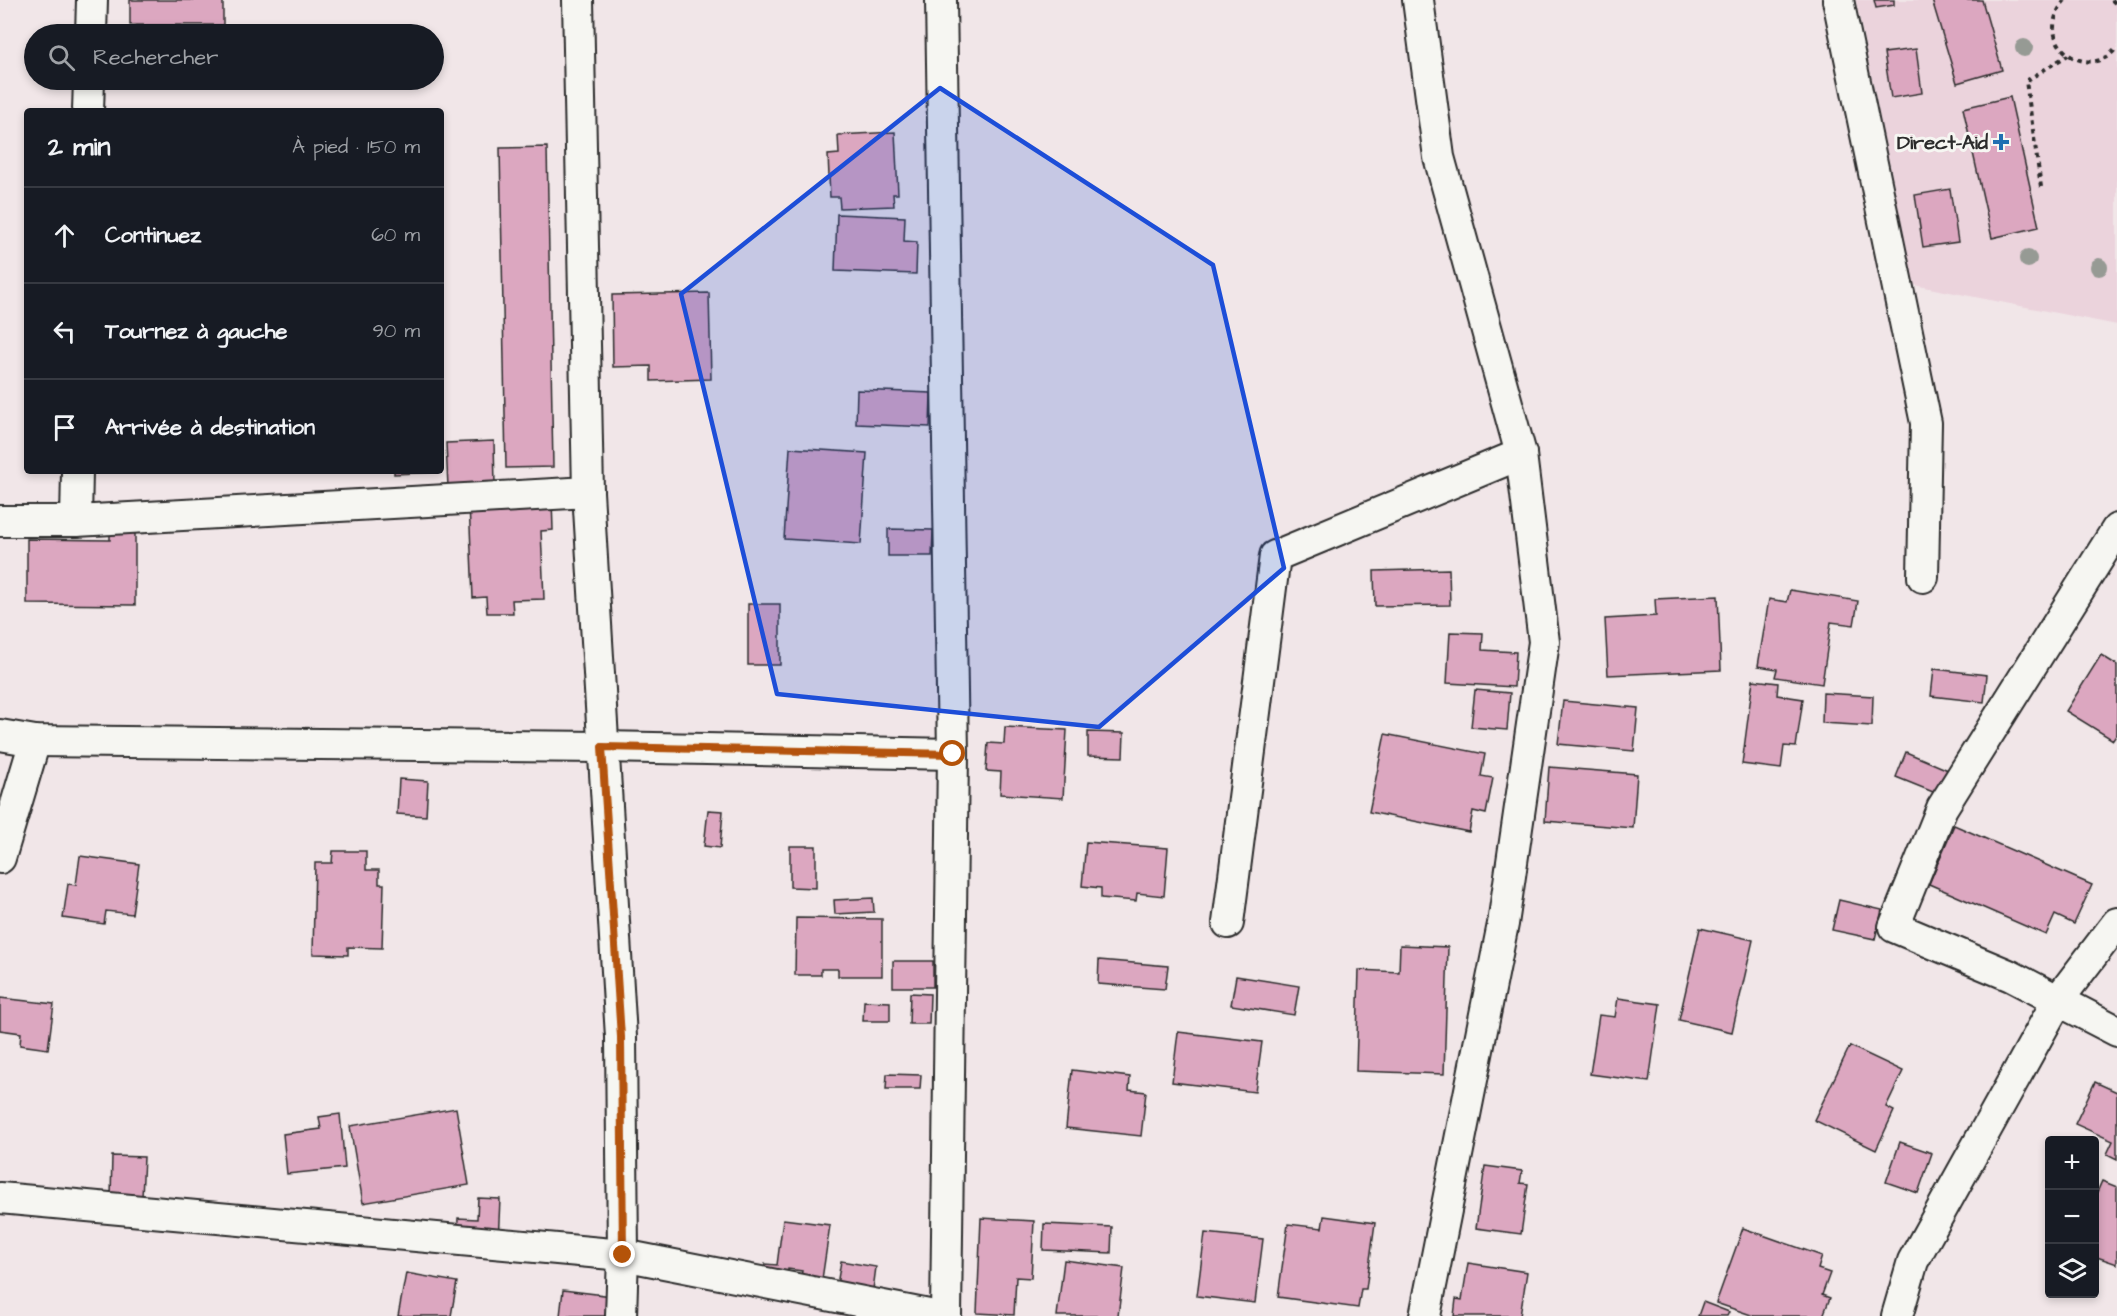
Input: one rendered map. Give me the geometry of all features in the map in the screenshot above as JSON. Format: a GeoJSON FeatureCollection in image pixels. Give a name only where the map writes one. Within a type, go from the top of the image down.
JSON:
{"type":"FeatureCollection","features":[{"type":"Feature","properties":{"kind":"street"},"geometry":{"type":"LineString","coordinates":[[91,24],[92,0]]}},
{"type":"Feature","properties":{"kind":"street"},"geometry":{"type":"LineString","coordinates":[[578,0],[588,492],[621,1037],[623,1255],[621,1316]]}},
{"type":"Feature","properties":{"kind":"street"},"geometry":{"type":"LineString","coordinates":[[941,0],[953,754],[946,1316]]}},
{"type":"Feature","properties":{"kind":"street"},"geometry":{"type":"LineString","coordinates":[[1418,0],[1440,157],[1521,454],[1544,642],[1503,924],[1425,1316]]}},
{"type":"Feature","properties":{"kind":"street"},"geometry":{"type":"LineString","coordinates":[[1838,0],[1926,423],[1923,578]]}},
{"type":"Feature","properties":{"kind":"street"},"geometry":{"type":"LineString","coordinates":[[88,108],[89,90]]}},
{"type":"Feature","properties":{"kind":"street"},"geometry":{"type":"LineString","coordinates":[[1228,923],[1275,556],[1521,454]]}},
{"type":"Feature","properties":{"kind":"street"},"geometry":{"type":"LineString","coordinates":[[76,521],[77,474]]}},
{"type":"Feature","properties":{"kind":"street"},"geometry":{"type":"LineString","coordinates":[[0,521],[76,521],[588,492]]}},
{"type":"Feature","properties":{"kind":"street"},"geometry":{"type":"LineString","coordinates":[[2117,529],[1942,808],[1894,927],[2011,976],[2117,1031]]}},
{"type":"Feature","properties":{"kind":"street"},"geometry":{"type":"LineString","coordinates":[[0,735],[35,741],[602,747],[953,754]]}},
{"type":"Feature","properties":{"kind":"street"},"geometry":{"type":"LineString","coordinates":[[0,858],[35,741]]}},
{"type":"Feature","properties":{"kind":"street"},"geometry":{"type":"LineString","coordinates":[[1897,1316],[1913,1261],[2058,1000],[2117,923]]}},
{"type":"Feature","properties":{"kind":"street"},"geometry":{"type":"LineString","coordinates":[[0,1197],[623,1255],[934,1316]]}},
{"type":"Feature","properties":{"kind":"path"},"geometry":{"type":"LineString","coordinates":[[2064,0],[2055,14],[2054,29],[2058,44],[2068,55],[2083,61],[2099,61],[2113,53],[2117,47]]}},
{"type":"Feature","properties":{"kind":"path"},"geometry":{"type":"LineString","coordinates":[[2112,0],[2117,5]]}},
{"type":"Feature","properties":{"kind":"path"},"geometry":{"type":"LineString","coordinates":[[2041,187],[2026,81],[2068,55]]}},
{"type":"Feature","properties":{"kind":"highlighted area"},"geometry":{"type":"Polygon","coordinates":[[[940,88],[1213,265],[1284,568],[1099,727],[777,694],[681,294],[940,88]]]}},
{"type":"Feature","properties":{"kind":"shaded area","name":"Direct-Aid"},"geometry":{"type":"Polygon","coordinates":[[[1856,0],[2117,0],[2117,325],[1914,285],[1856,0]]]}},
{"type":"Feature","properties":{"kind":"building"},"geometry":{"type":"Polygon","coordinates":[[[130,0],[223,0],[223,24],[130,24],[130,0]]]}},
{"type":"Feature","properties":{"kind":"building"},"geometry":{"type":"Polygon","coordinates":[[[1874,0],[1894,0],[1894,5],[1876,8],[1874,0]]]}},
{"type":"Feature","properties":{"kind":"building"},"geometry":{"type":"Polygon","coordinates":[[[1932,0],[1982,0],[2002,70],[1957,83],[1932,0]]]}},
{"type":"Feature","properties":{"kind":"building"},"geometry":{"type":"Polygon","coordinates":[[[1916,49],[1922,93],[1891,98],[1884,53],[1916,49]]]}},
{"type":"Feature","properties":{"kind":"building"},"geometry":{"type":"Polygon","coordinates":[[[2010,97],[2039,227],[1992,238],[1963,108],[2010,97]]]}},
{"type":"Feature","properties":{"kind":"building"},"geometry":{"type":"Polygon","coordinates":[[[895,132],[898,194],[893,194],[894,206],[840,208],[839,197],[830,197],[828,155],[839,154],[838,135],[895,132]]]}},
{"type":"Feature","properties":{"kind":"building"},"geometry":{"type":"Polygon","coordinates":[[[547,147],[553,467],[506,468],[500,148],[547,147]]]}},
{"type":"Feature","properties":{"kind":"building"},"geometry":{"type":"Polygon","coordinates":[[[1950,189],[1958,242],[1923,247],[1915,195],[1950,189]]]}},
{"type":"Feature","properties":{"kind":"building"},"geometry":{"type":"Polygon","coordinates":[[[837,214],[905,217],[904,241],[917,242],[916,274],[835,271],[837,214]]]}},
{"type":"Feature","properties":{"kind":"building"},"geometry":{"type":"Polygon","coordinates":[[[709,293],[711,379],[651,381],[651,366],[613,367],[612,295],[709,293]]]}},
{"type":"Feature","properties":{"kind":"building"},"geometry":{"type":"Polygon","coordinates":[[[857,390],[931,393],[930,427],[856,424],[857,390]]]}},
{"type":"Feature","properties":{"kind":"building"},"geometry":{"type":"Polygon","coordinates":[[[494,441],[495,486],[448,487],[446,443],[494,441]]]}},
{"type":"Feature","properties":{"kind":"building"},"geometry":{"type":"Polygon","coordinates":[[[790,448],[867,453],[861,544],[784,539],[790,448]]]}},
{"type":"Feature","properties":{"kind":"building"},"geometry":{"type":"Polygon","coordinates":[[[552,500],[553,530],[541,531],[544,599],[512,600],[513,613],[487,613],[486,597],[473,598],[469,503],[552,500]]]}},
{"type":"Feature","properties":{"kind":"building"},"geometry":{"type":"Polygon","coordinates":[[[110,519],[135,520],[135,605],[27,604],[27,539],[110,540],[110,519]]]}},
{"type":"Feature","properties":{"kind":"building"},"geometry":{"type":"Polygon","coordinates":[[[888,529],[933,530],[932,556],[888,556],[888,529]]]}},
{"type":"Feature","properties":{"kind":"building"},"geometry":{"type":"Polygon","coordinates":[[[1449,569],[1450,605],[1375,606],[1374,571],[1449,569]]]}},
{"type":"Feature","properties":{"kind":"building"},"geometry":{"type":"Polygon","coordinates":[[[1790,590],[1858,601],[1854,625],[1831,622],[1822,684],[1775,677],[1777,669],[1758,666],[1769,599],[1787,602],[1790,590]]]}},
{"type":"Feature","properties":{"kind":"building"},"geometry":{"type":"Polygon","coordinates":[[[1718,596],[1721,670],[1608,675],[1605,619],[1656,616],[1655,599],[1718,596]]]}},
{"type":"Feature","properties":{"kind":"building"},"geometry":{"type":"Polygon","coordinates":[[[748,604],[780,604],[780,665],[748,665],[748,604]]]}},
{"type":"Feature","properties":{"kind":"building"},"geometry":{"type":"Polygon","coordinates":[[[1450,632],[1483,633],[1482,650],[1516,652],[1514,687],[1447,683],[1450,632]]]}},
{"type":"Feature","properties":{"kind":"building"},"geometry":{"type":"Polygon","coordinates":[[[2101,655],[2117,665],[2117,734],[2113,740],[2066,711],[2101,655]]]}},
{"type":"Feature","properties":{"kind":"building"},"geometry":{"type":"Polygon","coordinates":[[[1934,669],[1987,675],[1984,702],[1931,696],[1934,669]]]}},
{"type":"Feature","properties":{"kind":"building"},"geometry":{"type":"Polygon","coordinates":[[[1753,680],[1778,683],[1777,695],[1803,699],[1796,747],[1784,746],[1781,769],[1742,764],[1753,680]]]}},
{"type":"Feature","properties":{"kind":"building"},"geometry":{"type":"Polygon","coordinates":[[[1475,690],[1510,693],[1507,730],[1471,727],[1475,690]]]}},
{"type":"Feature","properties":{"kind":"building"},"geometry":{"type":"Polygon","coordinates":[[[1823,693],[1873,696],[1872,726],[1822,723],[1823,693]]]}},
{"type":"Feature","properties":{"kind":"building"},"geometry":{"type":"Polygon","coordinates":[[[1563,701],[1638,708],[1634,751],[1558,744],[1563,701]]]}},
{"type":"Feature","properties":{"kind":"building"},"geometry":{"type":"Polygon","coordinates":[[[1005,727],[1067,730],[1063,798],[1000,794],[1001,772],[986,771],[988,743],[1004,744],[1005,727]]]}},
{"type":"Feature","properties":{"kind":"building"},"geometry":{"type":"Polygon","coordinates":[[[1088,732],[1124,733],[1123,757],[1088,756],[1088,732]]]}},
{"type":"Feature","properties":{"kind":"building"},"geometry":{"type":"Polygon","coordinates":[[[1385,734],[1485,754],[1481,776],[1493,778],[1486,814],[1473,811],[1469,832],[1369,812],[1385,734]]]}},
{"type":"Feature","properties":{"kind":"building"},"geometry":{"type":"Polygon","coordinates":[[[1906,752],[1948,770],[1938,794],[1896,777],[1906,752]]]}},
{"type":"Feature","properties":{"kind":"building"},"geometry":{"type":"Polygon","coordinates":[[[1549,767],[1637,774],[1633,828],[1545,821],[1549,767]]]}},
{"type":"Feature","properties":{"kind":"building"},"geometry":{"type":"Polygon","coordinates":[[[399,779],[428,781],[426,816],[397,814],[399,779]]]}},
{"type":"Feature","properties":{"kind":"building"},"geometry":{"type":"Polygon","coordinates":[[[708,810],[723,811],[720,848],[704,846],[708,810]]]}},
{"type":"Feature","properties":{"kind":"building"},"geometry":{"type":"Polygon","coordinates":[[[1954,825],[2092,885],[2074,924],[2055,915],[2046,935],[1929,884],[1954,825]]]}},
{"type":"Feature","properties":{"kind":"building"},"geometry":{"type":"Polygon","coordinates":[[[1086,842],[1168,848],[1164,896],[1137,893],[1136,901],[1101,898],[1101,888],[1082,886],[1086,842]]]}},
{"type":"Feature","properties":{"kind":"building"},"geometry":{"type":"Polygon","coordinates":[[[790,846],[816,846],[816,888],[790,887],[790,846]]]}},
{"type":"Feature","properties":{"kind":"building"},"geometry":{"type":"Polygon","coordinates":[[[333,851],[366,851],[366,870],[379,870],[379,884],[384,884],[382,948],[348,947],[348,955],[313,954],[315,863],[332,863],[333,851]]]}},
{"type":"Feature","properties":{"kind":"building"},"geometry":{"type":"Polygon","coordinates":[[[80,856],[139,864],[132,914],[106,911],[104,924],[63,918],[68,884],[76,885],[80,856]]]}},
{"type":"Feature","properties":{"kind":"building"},"geometry":{"type":"Polygon","coordinates":[[[873,898],[874,912],[835,914],[834,900],[873,898]]]}},
{"type":"Feature","properties":{"kind":"building"},"geometry":{"type":"Polygon","coordinates":[[[1839,900],[1882,910],[1875,939],[1832,930],[1839,900]]]}},
{"type":"Feature","properties":{"kind":"building"},"geometry":{"type":"Polygon","coordinates":[[[796,918],[882,919],[882,976],[838,976],[838,969],[821,969],[821,975],[795,975],[796,918]]]}},
{"type":"Feature","properties":{"kind":"building"},"geometry":{"type":"Polygon","coordinates":[[[1700,928],[1753,940],[1732,1032],[1679,1020],[1700,928]]]}},
{"type":"Feature","properties":{"kind":"building"},"geometry":{"type":"Polygon","coordinates":[[[1400,945],[1448,947],[1444,1074],[1356,1071],[1359,970],[1399,972],[1400,945]]]}},
{"type":"Feature","properties":{"kind":"building"},"geometry":{"type":"Polygon","coordinates":[[[1099,960],[1168,966],[1165,989],[1098,984],[1099,960]]]}},
{"type":"Feature","properties":{"kind":"building"},"geometry":{"type":"Polygon","coordinates":[[[893,961],[933,961],[933,987],[893,987],[893,961]]]}},
{"type":"Feature","properties":{"kind":"building"},"geometry":{"type":"Polygon","coordinates":[[[1236,976],[1299,986],[1294,1015],[1231,1005],[1236,976]]]}},
{"type":"Feature","properties":{"kind":"building"},"geometry":{"type":"Polygon","coordinates":[[[910,993],[930,994],[929,1024],[909,1024],[910,993]]]}},
{"type":"Feature","properties":{"kind":"building"},"geometry":{"type":"Polygon","coordinates":[[[0,998],[54,1004],[48,1049],[20,1045],[21,1033],[0,1030],[0,998]]]}},
{"type":"Feature","properties":{"kind":"building"},"geometry":{"type":"Polygon","coordinates":[[[1618,998],[1660,1004],[1649,1082],[1590,1074],[1599,1015],[1615,1017],[1618,998]]]}},
{"type":"Feature","properties":{"kind":"building"},"geometry":{"type":"Polygon","coordinates":[[[864,1001],[890,1002],[890,1021],[863,1021],[864,1001]]]}},
{"type":"Feature","properties":{"kind":"building"},"geometry":{"type":"Polygon","coordinates":[[[1178,1032],[1262,1042],[1255,1092],[1172,1082],[1178,1032]]]}},
{"type":"Feature","properties":{"kind":"building"},"geometry":{"type":"Polygon","coordinates":[[[1850,1046],[1903,1071],[1886,1107],[1894,1111],[1876,1150],[1814,1120],[1850,1046]]]}},
{"type":"Feature","properties":{"kind":"building"},"geometry":{"type":"Polygon","coordinates":[[[1072,1070],[1130,1077],[1129,1090],[1146,1092],[1141,1136],[1066,1128],[1072,1070]]]}},
{"type":"Feature","properties":{"kind":"building"},"geometry":{"type":"Polygon","coordinates":[[[887,1074],[921,1075],[920,1089],[886,1089],[887,1074]]]}},
{"type":"Feature","properties":{"kind":"building"},"geometry":{"type":"Polygon","coordinates":[[[2095,1082],[2117,1092],[2117,1159],[2107,1154],[2113,1141],[2075,1124],[2095,1082]]]}},
{"type":"Feature","properties":{"kind":"building"},"geometry":{"type":"Polygon","coordinates":[[[456,1108],[469,1185],[363,1203],[350,1126],[456,1108]]]}},
{"type":"Feature","properties":{"kind":"building"},"geometry":{"type":"Polygon","coordinates":[[[340,1114],[345,1168],[287,1174],[283,1134],[321,1129],[319,1117],[340,1114]]]}},
{"type":"Feature","properties":{"kind":"building"},"geometry":{"type":"Polygon","coordinates":[[[1900,1142],[1932,1153],[1918,1193],[1886,1182],[1900,1142]]]}},
{"type":"Feature","properties":{"kind":"building"},"geometry":{"type":"Polygon","coordinates":[[[112,1156],[144,1157],[142,1197],[111,1197],[112,1156]]]}},
{"type":"Feature","properties":{"kind":"building"},"geometry":{"type":"Polygon","coordinates":[[[1485,1166],[1522,1171],[1520,1183],[1528,1184],[1521,1234],[1476,1228],[1485,1166]]]}},
{"type":"Feature","properties":{"kind":"building"},"geometry":{"type":"Polygon","coordinates":[[[2102,1181],[2117,1187],[2117,1264],[2099,1258],[2099,1188],[2102,1181]]]}},
{"type":"Feature","properties":{"kind":"building"},"geometry":{"type":"Polygon","coordinates":[[[478,1198],[500,1199],[498,1242],[457,1239],[458,1218],[477,1219],[478,1198]]]}},
{"type":"Feature","properties":{"kind":"building"},"geometry":{"type":"Polygon","coordinates":[[[1324,1216],[1375,1223],[1366,1289],[1361,1289],[1358,1308],[1278,1297],[1288,1224],[1322,1228],[1324,1216]]]}},
{"type":"Feature","properties":{"kind":"building"},"geometry":{"type":"Polygon","coordinates":[[[981,1218],[1034,1221],[1031,1278],[1016,1277],[1014,1315],[977,1313],[981,1218]]]}},
{"type":"Feature","properties":{"kind":"building"},"geometry":{"type":"Polygon","coordinates":[[[783,1219],[830,1225],[821,1286],[800,1283],[802,1271],[788,1269],[787,1279],[764,1276],[765,1264],[777,1265],[783,1219]]]}},
{"type":"Feature","properties":{"kind":"building"},"geometry":{"type":"Polygon","coordinates":[[[1044,1224],[1112,1227],[1111,1253],[1043,1250],[1044,1224]]]}},
{"type":"Feature","properties":{"kind":"building"},"geometry":{"type":"Polygon","coordinates":[[[1743,1228],[1822,1256],[1818,1269],[1830,1273],[1822,1295],[1830,1298],[1823,1316],[1754,1316],[1716,1303],[1743,1228]]]}},
{"type":"Feature","properties":{"kind":"building"},"geometry":{"type":"Polygon","coordinates":[[[1205,1233],[1263,1239],[1255,1303],[1197,1296],[1205,1233]]]}},
{"type":"Feature","properties":{"kind":"building"},"geometry":{"type":"Polygon","coordinates":[[[1064,1260],[1124,1268],[1118,1316],[1057,1316],[1064,1260]]]}},
{"type":"Feature","properties":{"kind":"building"},"geometry":{"type":"Polygon","coordinates":[[[841,1261],[876,1267],[872,1297],[836,1291],[841,1261]]]}},
{"type":"Feature","properties":{"kind":"building"},"geometry":{"type":"Polygon","coordinates":[[[1468,1263],[1527,1272],[1520,1316],[1454,1316],[1456,1299],[1462,1300],[1468,1263]]]}},
{"type":"Feature","properties":{"kind":"building"},"geometry":{"type":"Polygon","coordinates":[[[406,1273],[457,1282],[451,1316],[398,1316],[406,1273]]]}},
{"type":"Feature","properties":{"kind":"building"},"geometry":{"type":"Polygon","coordinates":[[[563,1290],[612,1296],[609,1316],[560,1316],[563,1290]]]}},
{"type":"Feature","properties":{"kind":"building"},"geometry":{"type":"Polygon","coordinates":[[[1703,1302],[1729,1312],[1727,1316],[1698,1316],[1703,1302]]]}},
{"type":"Feature","properties":{"kind":"place","name":"Direct-Aid"},"geometry":{"type":"Point","coordinates":[2001,142]}},
{"type":"Feature","properties":{"kind":"route"},"geometry":{"type":"LineString","coordinates":[[623,1255],[621,1037],[602,747],[953,754]]}}]}
